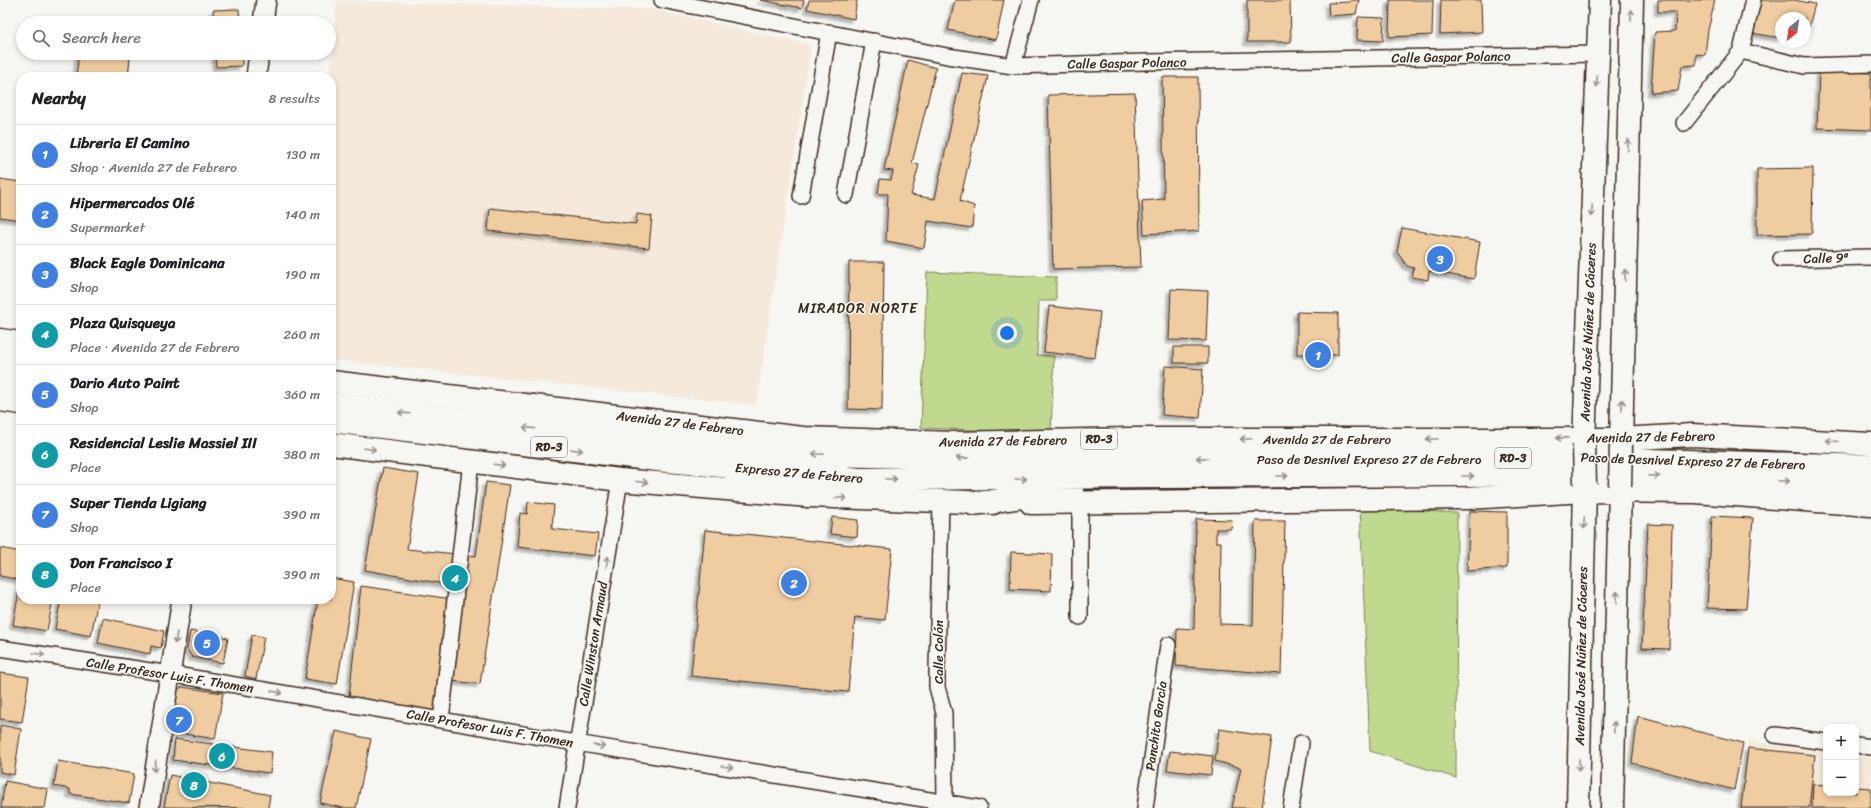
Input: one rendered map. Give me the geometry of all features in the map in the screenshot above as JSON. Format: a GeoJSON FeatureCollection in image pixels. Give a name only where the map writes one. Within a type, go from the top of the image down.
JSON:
{"type":"FeatureCollection","features":[{"type":"Feature","properties":{"kind":"main road","name":"Avenida José Núñez de Cáceres"},"geometry":{"type":"LineString","coordinates":[[1578,808],[1585,488],[1584,441],[1600,0]]}},
{"type":"Feature","properties":{"kind":"main road"},"geometry":{"type":"LineString","coordinates":[[1612,808],[1632,0]]}},
{"type":"Feature","properties":{"kind":"main road"},"geometry":{"type":"LineString","coordinates":[[0,340],[16,342]]}},
{"type":"Feature","properties":{"kind":"main road"},"geometry":{"type":"LineString","coordinates":[[0,360],[16,362]]}},
{"type":"Feature","properties":{"kind":"main road"},"geometry":{"type":"LineString","coordinates":[[0,381],[16,383]]}},
{"type":"Feature","properties":{"kind":"main road","name":"Avenida 27 de Febrero"},"geometry":{"type":"LineString","coordinates":[[336,383],[803,438],[954,443],[1128,439],[1621,441],[1692,435],[1871,444]]}},
{"type":"Feature","properties":{"kind":"main road"},"geometry":{"type":"LineString","coordinates":[[0,400],[16,402]]}},
{"type":"Feature","properties":{"kind":"main road","name":"RD-3"},"geometry":{"type":"LineString","coordinates":[[336,405],[442,426]]}},
{"type":"Feature","properties":{"kind":"main road","name":"RD-3"},"geometry":{"type":"LineString","coordinates":[[336,420],[442,426]]}},
{"type":"Feature","properties":{"kind":"main road","name":"Expreso 27 de Febrero"},"geometry":{"type":"LineString","coordinates":[[442,426],[654,450],[972,458],[1157,468]]}},
{"type":"Feature","properties":{"kind":"main road"},"geometry":{"type":"LineString","coordinates":[[654,450],[803,438]]}},
{"type":"Feature","properties":{"kind":"main road"},"geometry":{"type":"LineString","coordinates":[[954,443],[1157,468]]}},
{"type":"Feature","properties":{"kind":"main road","name":"RD-3"},"geometry":{"type":"LineString","coordinates":[[336,445],[620,480],[809,496],[973,504],[1468,498],[1585,488],[1695,492],[1871,505]]}},
{"type":"Feature","properties":{"kind":"main road"},"geometry":{"type":"LineString","coordinates":[[654,450],[809,496]]}},
{"type":"Feature","properties":{"kind":"main road","name":"Paso de Desnivel Expreso 27 de Febrero"},"geometry":{"type":"LineString","coordinates":[[1157,468],[1304,460],[1577,458],[1871,466]]}},
{"type":"Feature","properties":{"kind":"main road"},"geometry":{"type":"LineString","coordinates":[[973,504],[1157,468]]}},
{"type":"Feature","properties":{"kind":"main road","name":"Paso de Desnivel Expreso 27 de Febrero"},"geometry":{"type":"LineString","coordinates":[[1157,468],[1195,476],[1610,474],[1871,485]]}},
{"type":"Feature","properties":{"kind":"street"},"geometry":{"type":"LineString","coordinates":[[264,16],[266,0]]}},
{"type":"Feature","properties":{"kind":"street","name":"Calle Gaspar Polanco"},"geometry":{"type":"LineString","coordinates":[[662,0],[947,56],[1013,66],[1598,54]]}},
{"type":"Feature","properties":{"kind":"street"},"geometry":{"type":"LineString","coordinates":[[1013,66],[1031,0]]}},
{"type":"Feature","properties":{"kind":"street"},"geometry":{"type":"LineString","coordinates":[[1684,123],[1741,51],[1752,0]]}},
{"type":"Feature","properties":{"kind":"street"},"geometry":{"type":"LineString","coordinates":[[801,196],[829,32]]}},
{"type":"Feature","properties":{"kind":"street"},"geometry":{"type":"LineString","coordinates":[[846,195],[874,41]]}},
{"type":"Feature","properties":{"kind":"street"},"geometry":{"type":"LineString","coordinates":[[1741,51],[1804,66],[1871,64]]}},
{"type":"Feature","properties":{"kind":"street"},"geometry":{"type":"LineString","coordinates":[[257,72],[258,60]]}},
{"type":"Feature","properties":{"kind":"street","name":"Calle 9ª"},"geometry":{"type":"LineString","coordinates":[[1781,259],[1871,257]]}},
{"type":"Feature","properties":{"kind":"street"},"geometry":{"type":"LineString","coordinates":[[441,720],[471,462]]}},
{"type":"Feature","properties":{"kind":"street","name":"Calle Winston Armaud"},"geometry":{"type":"LineString","coordinates":[[567,808],[576,743],[620,480]]}},
{"type":"Feature","properties":{"kind":"street","name":"Calle Colón"},"geometry":{"type":"LineString","coordinates":[[941,502],[936,669],[937,687],[944,713],[945,802]]}},
{"type":"Feature","properties":{"kind":"street"},"geometry":{"type":"LineString","coordinates":[[1080,502],[1080,617]]}},
{"type":"Feature","properties":{"kind":"street"},"geometry":{"type":"LineString","coordinates":[[149,808],[181,604]]}},
{"type":"Feature","properties":{"kind":"street","name":"Panchito Garcia"},"geometry":{"type":"LineString","coordinates":[[1145,808],[1168,645]]}},
{"type":"Feature","properties":{"kind":"street","name":"Calle Profesor Luis F. Thomen"},"geometry":{"type":"LineString","coordinates":[[0,648],[170,674],[576,743],[979,808]]}},
{"type":"Feature","properties":{"kind":"street"},"geometry":{"type":"LineString","coordinates":[[1775,735],[1823,742]]}},
{"type":"Feature","properties":{"kind":"street"},"geometry":{"type":"LineString","coordinates":[[1291,808],[1301,743]]}},
{"type":"Feature","properties":{"kind":"street"},"geometry":{"type":"LineString","coordinates":[[1859,745],[1871,747]]}},
{"type":"Feature","properties":{"kind":"shaded area"},"geometry":{"type":"Polygon","coordinates":[[[337,1],[649,9],[811,45],[756,405],[336,361],[336,72],[330,72],[332,60],[336,60],[337,1]]]}},
{"type":"Feature","properties":{"kind":"shaded area"},"geometry":{"type":"Polygon","coordinates":[[[1749,741],[1823,752],[1823,796],[1859,796],[1859,756],[1871,758],[1871,808],[1736,808],[1749,741]]]}},
{"type":"Feature","properties":{"kind":"green space"},"geometry":{"type":"Polygon","coordinates":[[[927,272],[1056,277],[1056,301],[1039,301],[1037,355],[1054,356],[1051,433],[921,428],[927,272]]]}},
{"type":"Feature","properties":{"kind":"green space"},"geometry":{"type":"Polygon","coordinates":[[[1360,507],[1457,513],[1456,778],[1370,751],[1360,507]]]}},
{"type":"Feature","properties":{"kind":"building"},"geometry":{"type":"Polygon","coordinates":[[[760,0],[804,0],[802,8],[760,0]]]}},
{"type":"Feature","properties":{"kind":"building"},"geometry":{"type":"Polygon","coordinates":[[[809,0],[857,0],[854,19],[807,9],[809,0]]]}},
{"type":"Feature","properties":{"kind":"building"},"geometry":{"type":"Polygon","coordinates":[[[955,0],[1004,0],[996,40],[948,30],[955,0]]]}},
{"type":"Feature","properties":{"kind":"building"},"geometry":{"type":"Polygon","coordinates":[[[1247,0],[1290,0],[1291,42],[1247,42],[1247,0]]]}},
{"type":"Feature","properties":{"kind":"building"},"geometry":{"type":"Polygon","coordinates":[[[1351,0],[1359,0],[1356,14],[1329,16],[1328,3],[1350,2],[1351,0]]]}},
{"type":"Feature","properties":{"kind":"building"},"geometry":{"type":"Polygon","coordinates":[[[1390,0],[1433,0],[1432,35],[1389,37],[1390,0]]]}},
{"type":"Feature","properties":{"kind":"building"},"geometry":{"type":"Polygon","coordinates":[[[1441,0],[1481,0],[1482,32],[1440,34],[1441,0]]]}},
{"type":"Feature","properties":{"kind":"building"},"geometry":{"type":"Polygon","coordinates":[[[1658,0],[1715,0],[1708,30],[1705,55],[1696,54],[1696,65],[1682,66],[1678,91],[1651,93],[1655,32],[1675,31],[1676,12],[1658,12],[1658,0]]]}},
{"type":"Feature","properties":{"kind":"building"},"geometry":{"type":"Polygon","coordinates":[[[1759,0],[1794,0],[1815,4],[1811,19],[1811,12],[1775,12],[1775,37],[1751,33],[1759,0]]]}},
{"type":"Feature","properties":{"kind":"building"},"geometry":{"type":"Polygon","coordinates":[[[239,9],[240,16],[213,16],[213,10],[239,9]]]}},
{"type":"Feature","properties":{"kind":"building"},"geometry":{"type":"Polygon","coordinates":[[[1358,17],[1384,18],[1383,41],[1357,40],[1358,17]]]}},
{"type":"Feature","properties":{"kind":"building"},"geometry":{"type":"Polygon","coordinates":[[[78,60],[130,60],[129,72],[77,72],[78,60]]]}},
{"type":"Feature","properties":{"kind":"building"},"geometry":{"type":"Polygon","coordinates":[[[216,60],[242,60],[242,66],[216,67],[216,60]]]}},
{"type":"Feature","properties":{"kind":"building"},"geometry":{"type":"Polygon","coordinates":[[[908,60],[936,68],[912,163],[919,165],[911,195],[935,199],[962,73],[988,76],[960,201],[974,206],[972,228],[928,221],[924,248],[886,241],[888,194],[878,194],[880,179],[891,180],[893,171],[884,170],[908,60]]]}},
{"type":"Feature","properties":{"kind":"building"},"geometry":{"type":"Polygon","coordinates":[[[1819,71],[1871,73],[1871,130],[1817,128],[1819,71]]]}},
{"type":"Feature","properties":{"kind":"building"},"geometry":{"type":"Polygon","coordinates":[[[1162,77],[1198,77],[1199,231],[1144,234],[1142,201],[1164,199],[1162,77]]]}},
{"type":"Feature","properties":{"kind":"building"},"geometry":{"type":"Polygon","coordinates":[[[1135,93],[1141,267],[1053,269],[1048,95],[1135,93]]]}},
{"type":"Feature","properties":{"kind":"building"},"geometry":{"type":"Polygon","coordinates":[[[1813,168],[1812,234],[1757,235],[1757,169],[1813,168]]]}},
{"type":"Feature","properties":{"kind":"building"},"geometry":{"type":"Polygon","coordinates":[[[0,179],[16,181],[16,219],[0,217],[0,179]]]}},
{"type":"Feature","properties":{"kind":"building"},"geometry":{"type":"Polygon","coordinates":[[[490,208],[636,224],[637,214],[652,216],[649,248],[488,231],[490,208]]]}},
{"type":"Feature","properties":{"kind":"building"},"geometry":{"type":"Polygon","coordinates":[[[1402,228],[1480,242],[1474,279],[1429,271],[1428,280],[1412,277],[1414,268],[1407,266],[1397,252],[1402,228]]]}},
{"type":"Feature","properties":{"kind":"building"},"geometry":{"type":"Polygon","coordinates":[[[849,262],[884,262],[882,410],[848,409],[849,262]]]}},
{"type":"Feature","properties":{"kind":"building"},"geometry":{"type":"Polygon","coordinates":[[[1171,289],[1208,291],[1206,341],[1169,340],[1171,289]]]}},
{"type":"Feature","properties":{"kind":"building"},"geometry":{"type":"Polygon","coordinates":[[[1049,306],[1100,312],[1095,358],[1044,352],[1049,306]]]}},
{"type":"Feature","properties":{"kind":"building"},"geometry":{"type":"Polygon","coordinates":[[[1297,312],[1338,313],[1338,355],[1297,354],[1297,312]]]}},
{"type":"Feature","properties":{"kind":"building"},"geometry":{"type":"Polygon","coordinates":[[[1174,347],[1208,347],[1208,363],[1174,363],[1174,347]]]}},
{"type":"Feature","properties":{"kind":"building"},"geometry":{"type":"Polygon","coordinates":[[[1165,366],[1203,369],[1200,418],[1162,415],[1165,366]]]}},
{"type":"Feature","properties":{"kind":"building"},"geometry":{"type":"Polygon","coordinates":[[[383,468],[419,474],[407,549],[476,556],[486,482],[510,485],[480,684],[451,681],[461,587],[365,570],[383,468]]]}},
{"type":"Feature","properties":{"kind":"building"},"geometry":{"type":"Polygon","coordinates":[[[528,502],[554,505],[552,529],[598,534],[595,556],[517,547],[520,513],[527,514],[528,502]]]}},
{"type":"Feature","properties":{"kind":"building"},"geometry":{"type":"Polygon","coordinates":[[[1470,511],[1507,512],[1507,568],[1467,571],[1470,511]]]}},
{"type":"Feature","properties":{"kind":"building"},"geometry":{"type":"Polygon","coordinates":[[[1712,516],[1753,518],[1746,609],[1707,608],[1712,516]]]}},
{"type":"Feature","properties":{"kind":"building"},"geometry":{"type":"Polygon","coordinates":[[[832,517],[858,520],[857,537],[830,534],[832,517]]]}},
{"type":"Feature","properties":{"kind":"building"},"geometry":{"type":"Polygon","coordinates":[[[1196,519],[1232,520],[1231,529],[1216,529],[1216,542],[1221,542],[1220,624],[1253,625],[1255,521],[1285,521],[1281,674],[1176,666],[1177,628],[1194,629],[1196,519]]]}},
{"type":"Feature","properties":{"kind":"building"},"geometry":{"type":"Polygon","coordinates":[[[1648,524],[1672,525],[1669,649],[1642,648],[1648,524]]]}},
{"type":"Feature","properties":{"kind":"building"},"geometry":{"type":"Polygon","coordinates":[[[705,530],[892,549],[885,620],[855,617],[848,692],[691,676],[705,530]]]}},
{"type":"Feature","properties":{"kind":"building"},"geometry":{"type":"Polygon","coordinates":[[[0,548],[16,551],[16,579],[0,576],[0,548]]]}},
{"type":"Feature","properties":{"kind":"building"},"geometry":{"type":"Polygon","coordinates":[[[1011,552],[1052,554],[1051,591],[1010,589],[1011,552]]]}},
{"type":"Feature","properties":{"kind":"building"},"geometry":{"type":"Polygon","coordinates":[[[336,579],[354,582],[337,684],[305,679],[317,604],[336,604],[336,579]]]}},
{"type":"Feature","properties":{"kind":"building"},"geometry":{"type":"Polygon","coordinates":[[[361,586],[452,599],[437,714],[349,697],[361,586]]]}},
{"type":"Feature","properties":{"kind":"building"},"geometry":{"type":"Polygon","coordinates":[[[17,604],[52,604],[47,631],[13,625],[17,604]]]}},
{"type":"Feature","properties":{"kind":"building"},"geometry":{"type":"Polygon","coordinates":[[[60,604],[97,604],[91,636],[55,629],[60,604]]]}},
{"type":"Feature","properties":{"kind":"building"},"geometry":{"type":"Polygon","coordinates":[[[103,618],[164,631],[161,648],[151,646],[150,654],[98,643],[103,618]]]}},
{"type":"Feature","properties":{"kind":"building"},"geometry":{"type":"Polygon","coordinates":[[[190,631],[228,638],[223,663],[192,657],[187,649],[190,631]]]}},
{"type":"Feature","properties":{"kind":"building"},"geometry":{"type":"Polygon","coordinates":[[[252,635],[264,637],[256,679],[245,676],[252,635]]]}},
{"type":"Feature","properties":{"kind":"building"},"geometry":{"type":"Polygon","coordinates":[[[0,673],[29,677],[22,722],[0,719],[0,673]]]}},
{"type":"Feature","properties":{"kind":"building"},"geometry":{"type":"Polygon","coordinates":[[[182,687],[223,693],[215,739],[168,731],[175,691],[182,687]]]}},
{"type":"Feature","properties":{"kind":"building"},"geometry":{"type":"Polygon","coordinates":[[[1638,716],[1743,743],[1734,790],[1632,763],[1638,716]]]}},
{"type":"Feature","properties":{"kind":"building"},"geometry":{"type":"Polygon","coordinates":[[[0,725],[21,729],[14,775],[0,772],[0,725]]]}},
{"type":"Feature","properties":{"kind":"building"},"geometry":{"type":"Polygon","coordinates":[[[1219,729],[1272,737],[1262,808],[1232,808],[1241,768],[1215,761],[1219,729]]]}},
{"type":"Feature","properties":{"kind":"building"},"geometry":{"type":"Polygon","coordinates":[[[336,731],[371,739],[356,808],[343,808],[320,803],[336,731]]]}},
{"type":"Feature","properties":{"kind":"building"},"geometry":{"type":"Polygon","coordinates":[[[175,739],[272,752],[270,773],[173,760],[175,739]]]}},
{"type":"Feature","properties":{"kind":"building"},"geometry":{"type":"Polygon","coordinates":[[[1748,748],[1815,755],[1809,808],[1741,808],[1748,748]]]}},
{"type":"Feature","properties":{"kind":"building"},"geometry":{"type":"Polygon","coordinates":[[[1170,751],[1213,756],[1211,775],[1167,770],[1170,751]]]}},
{"type":"Feature","properties":{"kind":"building"},"geometry":{"type":"Polygon","coordinates":[[[58,761],[134,774],[129,803],[70,794],[70,789],[54,786],[58,761]]]}},
{"type":"Feature","properties":{"kind":"building"},"geometry":{"type":"Polygon","coordinates":[[[170,775],[270,795],[268,808],[164,807],[170,775]]]}},
{"type":"Feature","properties":{"kind":"building"},"geometry":{"type":"Polygon","coordinates":[[[5,781],[48,789],[45,808],[1,808],[5,781]]]}},
{"type":"Feature","properties":{"kind":"building"},"geometry":{"type":"Polygon","coordinates":[[[1813,784],[1823,785],[1823,796],[1859,796],[1859,787],[1871,788],[1871,808],[1812,808],[1813,784]]]}},
{"type":"Feature","properties":{"kind":"place","name":"Black Eagle Dominicana"},"geometry":{"type":"Point","coordinates":[1440,259]}},
{"type":"Feature","properties":{"kind":"place","name":"Libreria El Camino"},"geometry":{"type":"Point","coordinates":[1318,355]}},
{"type":"Feature","properties":{"kind":"place","name":"Plaza Quisqueya"},"geometry":{"type":"Point","coordinates":[455,578]}},
{"type":"Feature","properties":{"kind":"place","name":"Hipermercados Olé"},"geometry":{"type":"Point","coordinates":[794,583]}},
{"type":"Feature","properties":{"kind":"place","name":"Dario Auto Paint"},"geometry":{"type":"Point","coordinates":[207,643]}},
{"type":"Feature","properties":{"kind":"place","name":"Super Tienda Ligiang"},"geometry":{"type":"Point","coordinates":[179,720]}},
{"type":"Feature","properties":{"kind":"place","name":"Residencial Leslie Massiel III"},"geometry":{"type":"Point","coordinates":[222,756]}},
{"type":"Feature","properties":{"kind":"place","name":"Don Francisco I"},"geometry":{"type":"Point","coordinates":[194,785]}},
{"type":"Feature","properties":{"kind":"district","name":"MIRADOR NORTE"},"geometry":{"type":"Point","coordinates":[858,308]}}]}
